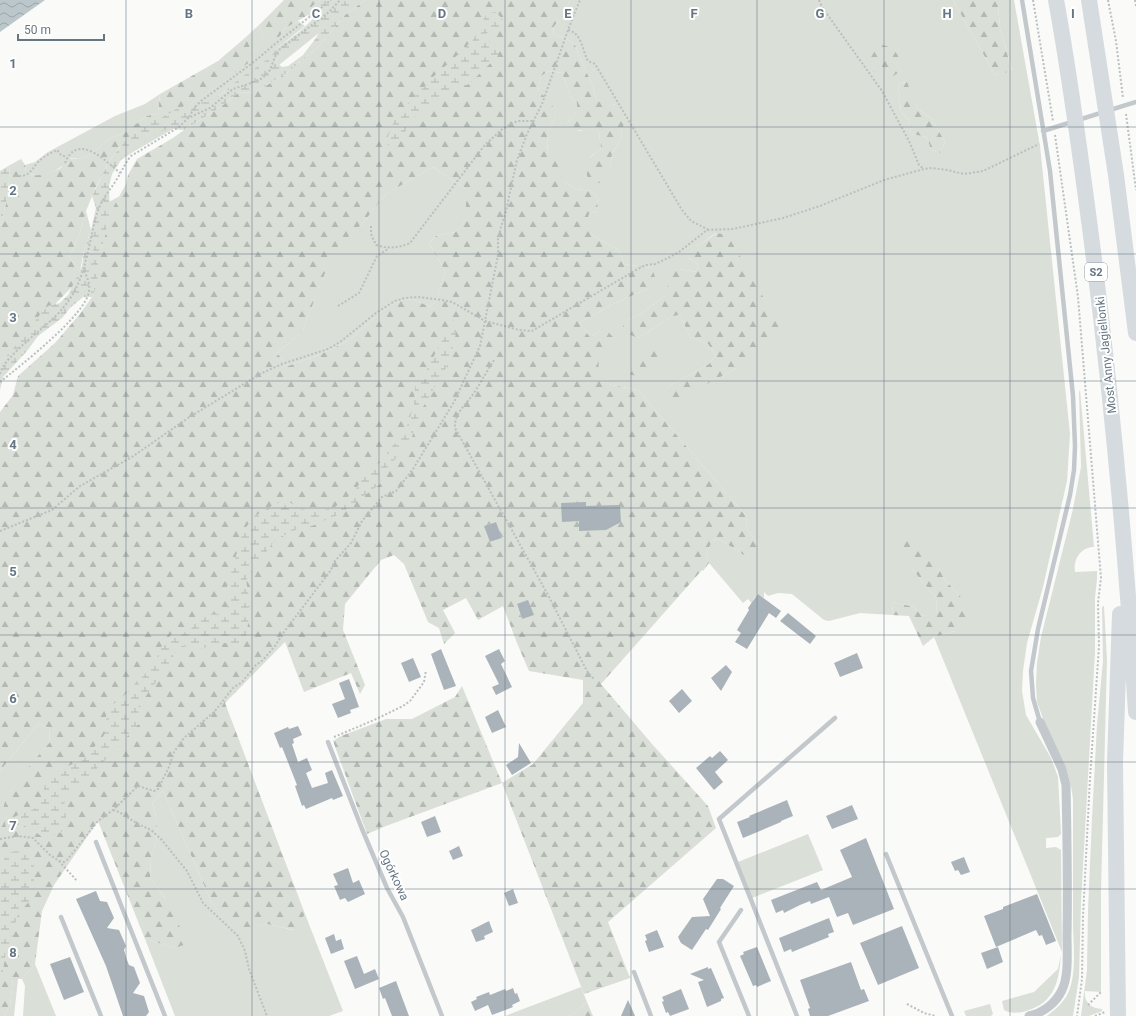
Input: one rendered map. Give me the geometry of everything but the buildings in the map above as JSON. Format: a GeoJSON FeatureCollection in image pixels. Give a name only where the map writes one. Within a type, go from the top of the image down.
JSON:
{"type":"FeatureCollection","features":[{"type":"Feature","properties":{"kind":"highway","name":"Most Anny Jagiellonki"},"geometry":{"type":"LineString","coordinates":[[1056,0],[1083,176],[1102,316],[1124,545]]}},
{"type":"Feature","properties":{"kind":"highway"},"geometry":{"type":"LineString","coordinates":[[1090,0],[1114,160],[1136,332]]}},
{"type":"Feature","properties":{"kind":"highway","name":"S2"},"geometry":{"type":"LineString","coordinates":[[1124,545],[1136,712]]}},
{"type":"Feature","properties":{"kind":"highway"},"geometry":{"type":"LineString","coordinates":[[1118,1010],[1115,762],[1124,545]]}},
{"type":"Feature","properties":{"kind":"street"},"geometry":{"type":"LineString","coordinates":[[1030,1016],[1045,1009],[1053,1003],[1063,989],[1065,979],[1068,910],[1066,785],[1062,769],[1040,722]]}},
{"type":"Feature","properties":{"kind":"lane"},"geometry":{"type":"LineString","coordinates":[[1022,0],[1050,171],[1073,396],[1075,446],[1074,470],[1070,495],[1038,629],[1031,671],[1033,698],[1040,722]]}},
{"type":"Feature","properties":{"kind":"lane"},"geometry":{"type":"LineString","coordinates":[[1044,131],[1136,102]]}},
{"type":"Feature","properties":{"kind":"lane"},"geometry":{"type":"LineString","coordinates":[[797,1016],[719,819],[835,718]]}},
{"type":"Feature","properties":{"kind":"lane","name":"Ogórkowa"},"geometry":{"type":"LineString","coordinates":[[328,742],[387,888],[403,916],[442,1016]]}},
{"type":"Feature","properties":{"kind":"lane"},"geometry":{"type":"LineString","coordinates":[[96,842],[165,1016]]}},
{"type":"Feature","properties":{"kind":"lane"},"geometry":{"type":"LineString","coordinates":[[886,854],[952,1016]]}},
{"type":"Feature","properties":{"kind":"lane"},"geometry":{"type":"LineString","coordinates":[[741,910],[719,942],[749,1016]]}},
{"type":"Feature","properties":{"kind":"lane"},"geometry":{"type":"LineString","coordinates":[[61,917],[101,1016]]}},
{"type":"Feature","properties":{"kind":"lane"},"geometry":{"type":"LineString","coordinates":[[634,972],[651,1016]]}},
{"type":"Feature","properties":{"kind":"path"},"geometry":{"type":"LineString","coordinates":[[188,118],[201,101],[255,61],[331,0]]}},
{"type":"Feature","properties":{"kind":"path"},"geometry":{"type":"LineString","coordinates":[[0,374],[4,366],[17,351],[63,308],[75,289],[84,269],[97,212],[102,200],[126,161],[131,156],[173,131],[188,118],[210,108],[233,89],[263,78],[270,70],[279,50],[329,12],[340,0]]}},
{"type":"Feature","properties":{"kind":"path"},"geometry":{"type":"LineString","coordinates":[[58,861],[64,862],[67,860],[98,820],[113,810],[138,786],[154,790],[158,789],[169,767],[174,752],[184,738],[215,711],[233,688],[242,682],[275,646],[331,570],[334,562],[351,543],[362,520],[382,498],[396,491],[413,469],[454,402],[480,346],[498,255],[498,239],[512,186],[517,160],[527,134],[542,104],[580,0]]}},
{"type":"Feature","properties":{"kind":"path"},"geometry":{"type":"LineString","coordinates":[[819,0],[882,90],[909,141],[919,165],[924,169]]}},
{"type":"Feature","properties":{"kind":"path"},"geometry":{"type":"LineString","coordinates":[[1033,0],[1053,123]]}},
{"type":"Feature","properties":{"kind":"path"},"geometry":{"type":"LineString","coordinates":[[1108,0],[1116,41],[1124,104]]}},
{"type":"Feature","properties":{"kind":"path"},"geometry":{"type":"LineString","coordinates":[[1135,0],[1136,6]]}},
{"type":"Feature","properties":{"kind":"path"},"geometry":{"type":"LineString","coordinates":[[568,30],[573,31],[577,35],[588,61],[595,64],[682,210],[691,221],[708,230]]}},
{"type":"Feature","properties":{"kind":"path"},"geometry":{"type":"LineString","coordinates":[[1125,112],[1136,190]]}},
{"type":"Feature","properties":{"kind":"path"},"geometry":{"type":"LineString","coordinates":[[338,306],[359,293],[377,256],[388,249],[400,247],[410,243],[484,146],[501,130],[517,121],[534,121]]}},
{"type":"Feature","properties":{"kind":"path"},"geometry":{"type":"LineString","coordinates":[[1055,131],[1078,297],[1100,547],[1101,578],[1098,603],[1098,646],[1083,917],[1082,979],[1077,1016]]}},
{"type":"Feature","properties":{"kind":"path"},"geometry":{"type":"LineString","coordinates":[[0,531],[52,510],[80,486],[132,457],[188,418],[262,373],[282,364],[328,349],[340,342],[376,313],[395,301],[405,298],[418,297],[452,302],[485,321],[519,330],[532,331],[636,270],[646,265],[655,264],[670,258],[708,230],[733,229],[783,218],[820,206],[884,180],[924,169],[932,168],[964,174],[983,171],[1023,150],[1045,141]]}},
{"type":"Feature","properties":{"kind":"path"},"geometry":{"type":"LineString","coordinates":[[64,163],[71,152],[78,149],[101,157],[120,173]]}},
{"type":"Feature","properties":{"kind":"path"},"geometry":{"type":"LineString","coordinates":[[15,176],[25,176],[32,171],[38,162],[57,150],[60,155],[67,157]]}},
{"type":"Feature","properties":{"kind":"path"},"geometry":{"type":"LineString","coordinates":[[371,226],[370,234],[376,245],[388,249]]}},
{"type":"Feature","properties":{"kind":"path"},"geometry":{"type":"LineString","coordinates":[[0,382],[44,345],[84,305],[89,292],[89,282],[84,269]]}},
{"type":"Feature","properties":{"kind":"path"},"geometry":{"type":"LineString","coordinates":[[494,360],[472,395],[460,410],[454,422],[455,428],[548,595],[588,674],[594,679]]}},
{"type":"Feature","properties":{"kind":"path"},"geometry":{"type":"LineString","coordinates":[[328,742],[337,734],[374,720],[404,706],[410,701],[424,682],[426,670]]}},
{"type":"Feature","properties":{"kind":"path"},"geometry":{"type":"LineString","coordinates":[[113,810],[151,830],[161,839],[186,871],[203,903],[238,936],[245,951],[249,969],[267,1016]]}},
{"type":"Feature","properties":{"kind":"path"},"geometry":{"type":"LineString","coordinates":[[0,838],[18,836],[33,838],[77,881]]}},
{"type":"Feature","properties":{"kind":"path"},"geometry":{"type":"LineString","coordinates":[[1088,1005],[1101,992]]}},
{"type":"Feature","properties":{"kind":"path"},"geometry":{"type":"LineString","coordinates":[[907,1004],[924,1013],[936,1016]]}},
{"type":"Feature","properties":{"kind":"green space"},"geometry":{"type":"Polygon","coordinates":[[[284,0],[320,0],[308,10],[308,15],[284,29],[280,36],[272,41],[263,37],[259,25],[284,0]]]}},
{"type":"Feature","properties":{"kind":"green space"},"geometry":{"type":"Polygon","coordinates":[[[320,0],[365,0],[346,14],[318,47],[288,72],[254,93],[239,92],[219,108],[184,130],[173,129],[160,131],[123,157],[112,174],[109,186],[110,213],[98,263],[96,287],[92,297],[83,297],[70,308],[62,318],[38,336],[27,351],[3,377],[0,390],[0,362],[13,349],[48,306],[60,303],[68,295],[82,266],[84,250],[91,230],[96,208],[92,196],[109,161],[131,134],[147,122],[161,118],[178,108],[194,103],[207,102],[219,96],[239,79],[264,62],[276,49],[299,32],[313,19],[308,15],[308,10],[320,0]],[[325,21],[278,58],[276,62],[282,67],[288,66],[303,55],[316,38],[325,21]],[[90,248],[87,264],[90,266],[94,252],[93,248],[90,248]]]}},
{"type":"Feature","properties":{"kind":"green space"},"geometry":{"type":"Polygon","coordinates":[[[365,0],[570,0],[564,16],[554,26],[553,34],[568,40],[575,45],[593,87],[595,96],[599,102],[617,105],[627,120],[622,128],[621,139],[612,154],[610,166],[600,183],[588,181],[587,162],[601,149],[599,132],[595,127],[583,130],[573,129],[567,123],[577,112],[577,103],[571,98],[562,73],[549,71],[541,76],[538,90],[552,104],[555,117],[548,132],[547,158],[558,159],[565,168],[562,181],[577,189],[590,191],[597,197],[598,211],[589,214],[586,225],[590,234],[619,250],[624,264],[652,268],[656,280],[647,289],[613,304],[579,323],[590,337],[599,332],[607,331],[615,339],[611,351],[599,355],[598,379],[612,385],[638,390],[747,517],[746,528],[759,545],[761,556],[755,562],[719,539],[712,541],[706,555],[709,563],[703,571],[702,570],[601,684],[652,744],[708,806],[716,828],[608,922],[630,978],[584,994],[502,783],[533,764],[583,703],[583,680],[529,671],[503,606],[478,620],[466,598],[443,610],[455,633],[444,644],[439,628],[428,622],[404,564],[394,555],[381,560],[345,604],[343,630],[365,685],[360,694],[351,673],[304,692],[285,642],[225,703],[305,914],[294,930],[267,924],[238,932],[225,921],[211,901],[163,791],[152,803],[157,820],[156,843],[151,857],[150,878],[173,909],[186,944],[175,948],[145,939],[98,821],[54,885],[42,911],[35,964],[22,979],[13,979],[10,1005],[4,1016],[0,1016],[0,820],[8,791],[50,742],[49,728],[38,724],[0,771],[0,412],[13,395],[18,376],[55,343],[92,297],[98,276],[98,263],[110,213],[126,184],[128,175],[137,159],[219,108],[239,92],[254,93],[288,72],[318,47],[346,14],[365,0]],[[433,167],[386,194],[362,224],[334,250],[302,332],[277,353],[288,366],[304,361],[350,339],[379,314],[396,302],[414,300],[431,307],[438,297],[445,271],[429,243],[436,236],[455,232],[466,220],[466,189],[433,167]],[[495,522],[485,526],[491,542],[502,538],[495,522]],[[528,601],[517,605],[522,619],[533,614],[528,601]]]}},
{"type":"Feature","properties":{"kind":"green space"},"geometry":{"type":"Polygon","coordinates":[[[570,0],[953,0],[995,75],[1012,70],[1000,28],[998,5],[995,0],[1014,0],[1040,146],[1070,434],[1067,481],[1043,587],[1027,643],[1022,691],[1026,715],[1051,758],[1058,777],[1061,834],[1058,837],[1046,838],[1046,848],[1056,847],[1061,850],[1062,952],[934,637],[955,631],[961,597],[944,579],[939,568],[912,569],[936,598],[937,614],[922,616],[914,607],[893,602],[892,615],[860,613],[829,621],[824,620],[792,594],[778,593],[768,596],[764,592],[764,598],[758,594],[753,600],[757,603],[754,606],[748,599],[743,603],[709,563],[706,555],[712,541],[719,539],[741,553],[759,545],[746,528],[747,517],[638,390],[612,385],[597,379],[599,332],[590,337],[579,323],[613,304],[647,289],[652,268],[624,264],[619,250],[590,234],[585,225],[589,214],[598,211],[597,197],[590,191],[577,189],[562,181],[547,158],[548,132],[555,117],[538,90],[541,76],[549,71],[562,73],[571,98],[577,103],[577,112],[567,123],[579,131],[595,127],[599,132],[601,149],[590,157],[610,166],[612,154],[621,139],[622,128],[617,105],[599,103],[575,45],[568,40],[553,34],[554,26],[564,16],[570,0]],[[906,82],[898,84],[901,112],[909,120],[911,134],[927,137],[931,150],[940,153],[945,142],[932,119],[917,108],[906,82]],[[716,233],[688,253],[688,258],[698,264],[697,272],[679,269],[666,295],[642,313],[628,320],[638,338],[673,316],[680,315],[690,337],[708,344],[716,355],[709,364],[666,388],[718,378],[737,368],[716,233]]]}},
{"type":"Feature","properties":{"kind":"green space"},"geometry":{"type":"Polygon","coordinates":[[[953,0],[995,0],[998,5],[1000,28],[1012,71],[995,75],[953,0]]]}},
{"type":"Feature","properties":{"kind":"green space"},"geometry":{"type":"Polygon","coordinates":[[[336,11],[319,33],[279,65],[276,62],[278,58],[317,24],[336,11]]]}},
{"type":"Feature","properties":{"kind":"green space"},"geometry":{"type":"Polygon","coordinates":[[[496,12],[504,21],[503,25],[485,34],[486,40],[498,47],[498,56],[469,84],[442,97],[414,117],[397,145],[389,147],[386,141],[396,116],[433,77],[473,40],[487,13],[496,12]]]}},
{"type":"Feature","properties":{"kind":"green space"},"geometry":{"type":"Polygon","coordinates":[[[298,21],[305,26],[276,49],[265,71],[227,89],[173,129],[121,160],[120,147],[176,115],[250,61],[251,51],[246,37],[259,25],[263,37],[280,36],[284,29],[298,21]]]}},
{"type":"Feature","properties":{"kind":"green space"},"geometry":{"type":"Polygon","coordinates":[[[246,37],[251,51],[251,61],[176,115],[146,128],[120,147],[109,161],[95,189],[86,211],[79,236],[69,257],[80,271],[73,286],[57,302],[47,317],[0,362],[0,226],[7,196],[10,165],[21,159],[25,165],[26,172],[39,175],[61,168],[65,159],[83,158],[91,154],[109,139],[122,134],[147,116],[158,113],[160,94],[218,61],[246,37]]]}},
{"type":"Feature","properties":{"kind":"green space"},"geometry":{"type":"Polygon","coordinates":[[[879,44],[893,50],[900,60],[901,71],[890,78],[872,71],[870,59],[879,44]]]}},
{"type":"Feature","properties":{"kind":"green space"},"geometry":{"type":"Polygon","coordinates":[[[907,82],[917,108],[932,119],[945,142],[940,153],[931,150],[927,137],[911,134],[909,120],[901,112],[898,84],[907,82]]]}},
{"type":"Feature","properties":{"kind":"green space"},"geometry":{"type":"Polygon","coordinates":[[[160,94],[158,113],[147,116],[122,134],[109,139],[91,154],[83,158],[71,158],[61,167],[44,175],[26,172],[25,165],[35,162],[48,152],[115,116],[145,104],[160,94]]]}},
{"type":"Feature","properties":{"kind":"green space"},"geometry":{"type":"Polygon","coordinates":[[[10,165],[7,196],[0,226],[0,171],[10,165]]]}},
{"type":"Feature","properties":{"kind":"green space"},"geometry":{"type":"Polygon","coordinates":[[[433,167],[466,189],[466,220],[455,232],[436,236],[429,243],[445,271],[438,297],[431,307],[414,300],[396,302],[379,314],[350,339],[304,361],[288,366],[277,353],[302,332],[334,249],[362,224],[386,194],[433,167]]]}},
{"type":"Feature","properties":{"kind":"green space"},"geometry":{"type":"Polygon","coordinates":[[[120,196],[110,213],[98,263],[98,276],[87,264],[90,248],[107,203],[120,196]]]}},
{"type":"Feature","properties":{"kind":"green space"},"geometry":{"type":"Polygon","coordinates":[[[86,211],[91,230],[84,250],[80,271],[69,257],[79,236],[86,211]]]}},
{"type":"Feature","properties":{"kind":"green space"},"geometry":{"type":"Polygon","coordinates":[[[717,233],[728,235],[779,325],[775,341],[737,368],[673,402],[665,396],[666,388],[709,364],[716,355],[708,344],[690,337],[680,315],[673,316],[638,338],[626,333],[623,326],[628,320],[642,313],[666,295],[670,272],[679,269],[697,272],[698,264],[688,258],[687,253],[717,233]]]}},
{"type":"Feature","properties":{"kind":"green space"},"geometry":{"type":"Polygon","coordinates":[[[453,320],[458,324],[450,361],[423,407],[414,428],[412,438],[408,445],[387,468],[380,484],[340,514],[312,526],[297,529],[275,540],[246,580],[250,603],[247,633],[244,645],[238,646],[226,643],[198,649],[192,649],[186,646],[177,648],[166,669],[138,708],[139,724],[90,776],[72,789],[64,799],[66,818],[62,832],[53,835],[41,836],[30,828],[24,826],[13,831],[6,828],[5,822],[39,807],[46,779],[60,769],[83,760],[102,738],[107,730],[106,716],[108,707],[118,701],[132,688],[154,664],[163,643],[173,633],[190,632],[196,620],[201,615],[209,613],[222,614],[228,608],[232,597],[227,587],[243,531],[255,516],[278,502],[289,502],[302,509],[316,512],[335,507],[354,492],[370,467],[381,462],[392,446],[403,437],[414,405],[415,386],[425,373],[453,320]]]}},
{"type":"Feature","properties":{"kind":"green space"},"geometry":{"type":"Polygon","coordinates":[[[660,347],[667,357],[656,368],[641,377],[628,374],[630,365],[660,347]]]}},
{"type":"Feature","properties":{"kind":"green space"},"geometry":{"type":"Polygon","coordinates":[[[1080,390],[1094,547],[1082,551],[1075,563],[1075,572],[1097,571],[1097,579],[1095,598],[1095,652],[1081,902],[1079,977],[1073,1016],[1047,1016],[1057,1008],[1065,998],[1069,991],[1073,974],[1073,799],[1066,767],[1045,724],[1037,702],[1037,663],[1041,637],[1073,509],[1081,467],[1080,390]]]}},
{"type":"Feature","properties":{"kind":"green space"},"geometry":{"type":"Polygon","coordinates":[[[904,539],[919,542],[939,568],[944,579],[961,597],[967,618],[955,631],[934,637],[923,646],[909,616],[892,615],[893,602],[914,607],[922,616],[937,613],[936,598],[912,569],[900,544],[904,539]]]}},
{"type":"Feature","properties":{"kind":"green space"},"geometry":{"type":"Polygon","coordinates":[[[1104,606],[1107,660],[1101,891],[1101,992],[1085,991],[1087,1002],[1092,1006],[1102,1009],[1102,1011],[1089,1016],[1081,1016],[1087,970],[1092,819],[1097,725],[1103,661],[1102,607],[1104,606]]]}},
{"type":"Feature","properties":{"kind":"green space"},"geometry":{"type":"Polygon","coordinates":[[[462,686],[502,783],[367,834],[333,741],[341,736],[386,719],[412,719],[455,697],[462,686]]]}},
{"type":"Feature","properties":{"kind":"green space"},"geometry":{"type":"Polygon","coordinates":[[[38,724],[49,728],[50,742],[9,791],[0,823],[0,771],[38,724]]]}},
{"type":"Feature","properties":{"kind":"green space"},"geometry":{"type":"Polygon","coordinates":[[[163,791],[211,901],[225,920],[238,931],[267,924],[293,930],[305,914],[343,1011],[329,1016],[175,1016],[145,939],[175,948],[165,898],[150,878],[151,857],[156,843],[157,820],[152,803],[163,791]]]}},
{"type":"Feature","properties":{"kind":"green space"},"geometry":{"type":"Polygon","coordinates":[[[808,834],[823,870],[752,898],[738,862],[808,834]]]}},
{"type":"Feature","properties":{"kind":"green space"},"geometry":{"type":"Polygon","coordinates":[[[23,851],[34,858],[34,881],[30,900],[18,915],[11,940],[6,950],[0,984],[0,864],[10,852],[23,851]]]}},
{"type":"Feature","properties":{"kind":"green space"},"geometry":{"type":"Polygon","coordinates":[[[1061,955],[1059,974],[1054,990],[1043,1003],[1021,1012],[1012,1013],[1004,1010],[1002,1001],[1034,992],[1058,969],[1061,955]]]}},
{"type":"Feature","properties":{"kind":"green space"},"geometry":{"type":"Polygon","coordinates":[[[35,964],[56,1016],[23,1016],[25,986],[22,979],[35,964]]]}},
{"type":"Feature","properties":{"kind":"green space"},"geometry":{"type":"Polygon","coordinates":[[[13,979],[18,979],[14,1016],[4,1016],[10,1005],[13,979]]]}},
{"type":"Feature","properties":{"kind":"green space"},"geometry":{"type":"Polygon","coordinates":[[[581,987],[587,1002],[573,1014],[568,1016],[505,1016],[581,987]]]}},
{"type":"Feature","properties":{"kind":"green space"},"geometry":{"type":"Polygon","coordinates":[[[587,1002],[593,1016],[568,1016],[573,1014],[587,1002]]]}},
{"type":"Feature","properties":{"kind":"green space"},"geometry":{"type":"Polygon","coordinates":[[[990,1004],[993,1014],[991,1016],[966,1016],[964,1011],[990,1004]]]}},
{"type":"Feature","properties":{"kind":"water"},"geometry":{"type":"Polygon","coordinates":[[[0,0],[45,0],[0,32],[0,0]]]}}]}
